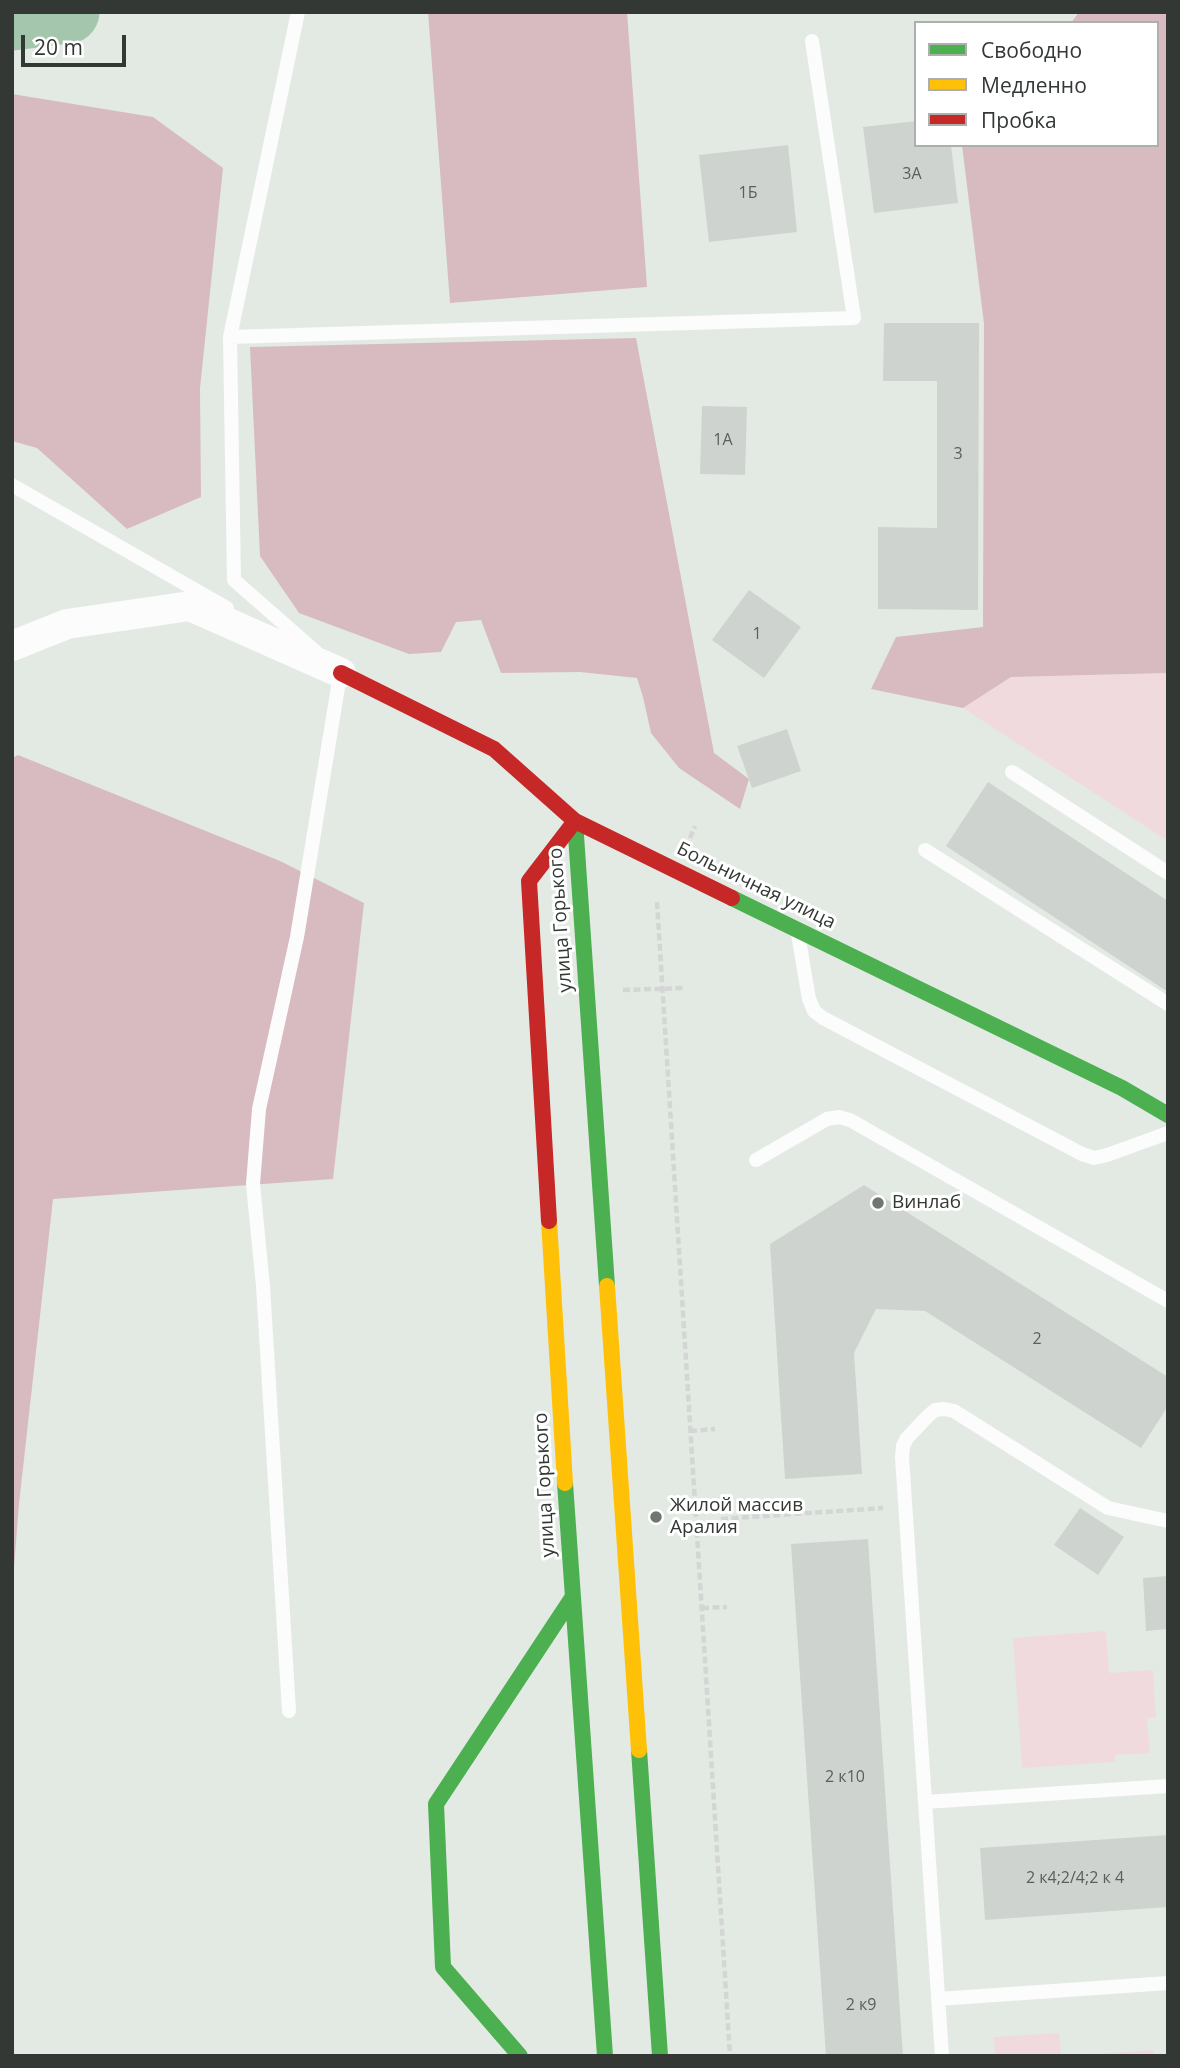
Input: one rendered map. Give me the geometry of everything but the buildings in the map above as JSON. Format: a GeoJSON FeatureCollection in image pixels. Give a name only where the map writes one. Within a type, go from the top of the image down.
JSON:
{"type":"FeatureCollection","features":[{"type":"Feature","properties":{"kind":"main road","name":"Больничная улица"},"geometry":{"type":"LineString","coordinates":[[341,673],[494,748],[575,821],[1122,1088],[1168,1115]]}},
{"type":"Feature","properties":{"kind":"main road","name":"улица Горького"},"geometry":{"type":"LineString","coordinates":[[575,821],[530,881],[572,1598],[605,2056]]}},
{"type":"Feature","properties":{"kind":"main road","name":"улица Горького"},"geometry":{"type":"LineString","coordinates":[[575,821],[660,2056]]}},
{"type":"Feature","properties":{"kind":"main road"},"geometry":{"type":"LineString","coordinates":[[520,2056],[443,1967],[436,1804],[572,1598]]}},
{"type":"Feature","properties":{"kind":"street"},"geometry":{"type":"LineString","coordinates":[[12,646],[67,624],[190,606],[341,673]]}},
{"type":"Feature","properties":{"kind":"lane"},"geometry":{"type":"LineString","coordinates":[[298,12],[230,337],[234,580],[341,673]]}},
{"type":"Feature","properties":{"kind":"lane"},"geometry":{"type":"LineString","coordinates":[[230,337],[854,318],[812,41]]}},
{"type":"Feature","properties":{"kind":"lane"},"geometry":{"type":"LineString","coordinates":[[12,485],[341,673]]}},
{"type":"Feature","properties":{"kind":"lane"},"geometry":{"type":"LineString","coordinates":[[289,1712],[263,1286],[253,1184],[259,1109],[298,937],[341,673]]}},
{"type":"Feature","properties":{"kind":"lane"},"geometry":{"type":"LineString","coordinates":[[1012,772],[1168,873]]}},
{"type":"Feature","properties":{"kind":"lane"},"geometry":{"type":"LineString","coordinates":[[925,850],[1168,1004]]}},
{"type":"Feature","properties":{"kind":"lane"},"geometry":{"type":"LineString","coordinates":[[797,930],[809,999],[814,1012],[823,1018],[1082,1154],[1094,1158],[1107,1155],[1168,1133]]}},
{"type":"Feature","properties":{"kind":"lane"},"geometry":{"type":"LineString","coordinates":[[755,1160],[827,1119],[839,1116],[1168,1301]]}},
{"type":"Feature","properties":{"kind":"lane"},"geometry":{"type":"LineString","coordinates":[[942,2056],[903,1446],[907,1438],[935,1410],[954,1411],[1108,1508],[1168,1521]]}},
{"type":"Feature","properties":{"kind":"lane"},"geometry":{"type":"LineString","coordinates":[[925,1802],[1168,1786]]}},
{"type":"Feature","properties":{"kind":"lane"},"geometry":{"type":"LineString","coordinates":[[938,1999],[1168,1983]]}},
{"type":"Feature","properties":{"kind":"path"},"geometry":{"type":"LineString","coordinates":[[657,923],[730,2056]]}},
{"type":"Feature","properties":{"kind":"path"},"geometry":{"type":"LineString","coordinates":[[622,990],[685,988]]}},
{"type":"Feature","properties":{"kind":"path"},"geometry":{"type":"LineString","coordinates":[[690,1431],[715,1429]]}},
{"type":"Feature","properties":{"kind":"path"},"geometry":{"type":"LineString","coordinates":[[721,1518],[905,1506]]}},
{"type":"Feature","properties":{"kind":"path"},"geometry":{"type":"LineString","coordinates":[[702,1608],[727,1607]]}},
{"type":"Feature","properties":{"kind":"shaded area"},"geometry":{"type":"Polygon","coordinates":[[[428,12],[627,12],[647,287],[450,303],[428,12]]]}},
{"type":"Feature","properties":{"kind":"shaded area"},"geometry":{"type":"Polygon","coordinates":[[[1079,12],[1168,12],[1168,673],[1011,677],[963,708],[871,689],[896,637],[983,627],[984,324],[962,147],[1159,147],[1159,21],[1072,21],[1079,12]]]}},
{"type":"Feature","properties":{"kind":"shaded area"},"geometry":{"type":"Polygon","coordinates":[[[12,94],[153,117],[223,168],[200,388],[201,497],[127,529],[37,448],[12,441],[12,94]]]}},
{"type":"Feature","properties":{"kind":"shaded area"},"geometry":{"type":"Polygon","coordinates":[[[636,338],[714,753],[749,779],[740,809],[679,768],[651,733],[637,678],[580,672],[501,673],[481,620],[456,622],[441,652],[409,654],[299,613],[260,556],[250,347],[636,338]]]}},
{"type":"Feature","properties":{"kind":"shaded area"},"geometry":{"type":"Polygon","coordinates":[[[1168,673],[1168,841],[963,708],[1011,677],[1168,673]]]}},
{"type":"Feature","properties":{"kind":"shaded area"},"geometry":{"type":"Polygon","coordinates":[[[18,755],[280,861],[364,903],[333,1179],[53,1199],[19,1504],[12,1593],[12,758],[18,755]]]}},
{"type":"Feature","properties":{"kind":"shaded area"},"geometry":{"type":"Polygon","coordinates":[[[1106,1631],[1109,1673],[1153,1670],[1156,1717],[1147,1718],[1150,1753],[1115,1755],[1115,1762],[1022,1768],[1013,1638],[1106,1631]]]}},
{"type":"Feature","properties":{"kind":"shaded area"},"geometry":{"type":"Polygon","coordinates":[[[1059,2033],[1061,2056],[995,2056],[994,2037],[1059,2033]]]}},
{"type":"Feature","properties":{"kind":"shaded area"},"geometry":{"type":"Polygon","coordinates":[[[1153,2050],[1154,2056],[1091,2056],[1091,2054],[1153,2050]]]}},
{"type":"Feature","properties":{"kind":"waterway"},"geometry":{"type":"LineString","coordinates":[[12,19],[68,12]]}},
{"type":"Feature","properties":{"kind":"traffic: fast"},"geometry":{"type":"LineString","coordinates":[[575,821],[607,1286]]}},
{"type":"Feature","properties":{"kind":"traffic: fast"},"geometry":{"type":"LineString","coordinates":[[732,898],[1122,1088],[1168,1115]]}},
{"type":"Feature","properties":{"kind":"traffic: fast"},"geometry":{"type":"LineString","coordinates":[[565,1483],[605,2056]]}},
{"type":"Feature","properties":{"kind":"traffic: fast"},"geometry":{"type":"LineString","coordinates":[[520,2056],[443,1967],[436,1804],[572,1598]]}},
{"type":"Feature","properties":{"kind":"traffic: fast"},"geometry":{"type":"LineString","coordinates":[[639,1750],[660,2056]]}},
{"type":"Feature","properties":{"kind":"traffic: slow"},"geometry":{"type":"LineString","coordinates":[[549,1221],[565,1483]]}},
{"type":"Feature","properties":{"kind":"traffic: slow"},"geometry":{"type":"LineString","coordinates":[[607,1286],[639,1750]]}},
{"type":"Feature","properties":{"kind":"traffic: jam"},"geometry":{"type":"LineString","coordinates":[[341,673],[494,749],[575,821],[732,898]]}},
{"type":"Feature","properties":{"kind":"traffic: jam"},"geometry":{"type":"LineString","coordinates":[[549,1221],[529,881],[575,821]]}},
{"type":"Feature","properties":{"kind":"place","name":"Винлаб"},"geometry":{"type":"Point","coordinates":[878,1203]}},
{"type":"Feature","properties":{"kind":"place","name":"Жилой массив Аралия"},"geometry":{"type":"Point","coordinates":[656,1517]}}]}
